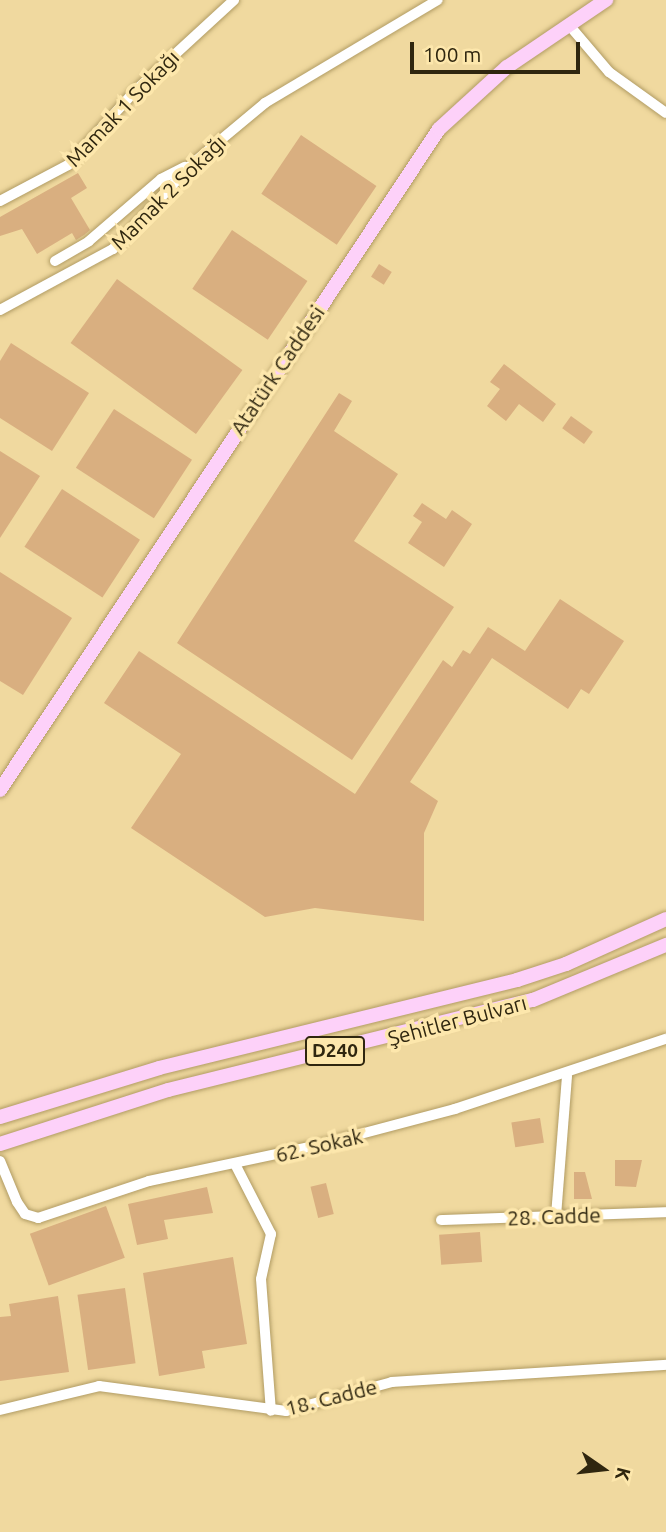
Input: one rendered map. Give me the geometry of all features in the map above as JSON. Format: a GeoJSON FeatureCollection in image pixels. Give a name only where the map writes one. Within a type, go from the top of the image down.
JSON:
{"type":"FeatureCollection","features":[{"type":"Feature","properties":{"kind":"main road","name":"Atatürk Caddesi"},"geometry":{"type":"LineString","coordinates":[[0,790],[419,154],[458,107],[606,0]]}},
{"type":"Feature","properties":{"kind":"main road","name":"Şehitler Bulvarı"},"geometry":{"type":"LineString","coordinates":[[0,1117],[159,1068],[517,980],[566,964],[666,919]]}},
{"type":"Feature","properties":{"kind":"main road","name":"Şehitler Bulvarı"},"geometry":{"type":"LineString","coordinates":[[0,1144],[167,1090],[521,1004],[582,983],[666,945]]}},
{"type":"Feature","properties":{"kind":"street","name":"Mamak 1 Sokağı"},"geometry":{"type":"LineString","coordinates":[[0,201],[68,165],[134,92],[234,0]]}},
{"type":"Feature","properties":{"kind":"street","name":"Mamak 2 Sokağı"},"geometry":{"type":"LineString","coordinates":[[0,310],[113,249],[193,163],[287,88],[438,0]]}},
{"type":"Feature","properties":{"kind":"street"},"geometry":{"type":"LineString","coordinates":[[569,25],[608,72],[666,113]]}},
{"type":"Feature","properties":{"kind":"street"},"geometry":{"type":"LineString","coordinates":[[55,261],[110,226],[161,180],[193,163]]}},
{"type":"Feature","properties":{"kind":"street","name":"62. Sokak"},"geometry":{"type":"LineString","coordinates":[[0,1161],[4,1182],[25,1214],[38,1218],[149,1181],[380,1130],[567,1075],[666,1039]]}},
{"type":"Feature","properties":{"kind":"street"},"geometry":{"type":"LineString","coordinates":[[556,1216],[567,1075]]}},
{"type":"Feature","properties":{"kind":"street"},"geometry":{"type":"LineString","coordinates":[[235,1164],[271,1242],[261,1279],[271,1411]]}},
{"type":"Feature","properties":{"kind":"street","name":"28. Cadde"},"geometry":{"type":"LineString","coordinates":[[442,1220],[666,1212]]}},
{"type":"Feature","properties":{"kind":"street","name":"18. Cadde"},"geometry":{"type":"LineString","coordinates":[[0,1410],[99,1385],[271,1411],[297,1409],[392,1382],[666,1365]]}},
{"type":"Feature","properties":{"kind":"building"},"geometry":{"type":"Polygon","coordinates":[[[301,135],[376,186],[337,245],[261,194],[301,135]]]}},
{"type":"Feature","properties":{"kind":"building"},"geometry":{"type":"Polygon","coordinates":[[[78,173],[87,188],[71,198],[90,230],[84,235],[76,240],[72,233],[37,254],[22,229],[0,236],[0,217],[78,173]]]}},
{"type":"Feature","properties":{"kind":"building"},"geometry":{"type":"Polygon","coordinates":[[[232,230],[307,281],[268,340],[192,289],[232,230]]]}},
{"type":"Feature","properties":{"kind":"building"},"geometry":{"type":"Polygon","coordinates":[[[379,264],[392,272],[384,285],[371,277],[379,264]]]}},
{"type":"Feature","properties":{"kind":"building"},"geometry":{"type":"Polygon","coordinates":[[[117,279],[242,370],[196,434],[71,343],[117,279]]]}},
{"type":"Feature","properties":{"kind":"building"},"geometry":{"type":"Polygon","coordinates":[[[11,343],[89,393],[52,451],[0,418],[0,361],[11,343]]]}},
{"type":"Feature","properties":{"kind":"building"},"geometry":{"type":"Polygon","coordinates":[[[504,364],[556,404],[543,422],[519,404],[506,421],[487,406],[500,389],[490,382],[504,364]]]}},
{"type":"Feature","properties":{"kind":"building"},"geometry":{"type":"Polygon","coordinates":[[[339,393],[352,401],[334,431],[398,474],[354,541],[454,607],[352,760],[177,643],[339,393]]]}},
{"type":"Feature","properties":{"kind":"building"},"geometry":{"type":"Polygon","coordinates":[[[114,409],[192,460],[154,518],[76,468],[114,409]]]}},
{"type":"Feature","properties":{"kind":"building"},"geometry":{"type":"Polygon","coordinates":[[[571,416],[593,432],[584,444],[562,428],[571,416]]]}},
{"type":"Feature","properties":{"kind":"building"},"geometry":{"type":"Polygon","coordinates":[[[0,451],[40,476],[0,538],[0,451]]]}},
{"type":"Feature","properties":{"kind":"building"},"geometry":{"type":"Polygon","coordinates":[[[62,489],[140,540],[102,598],[24,547],[62,489]]]}},
{"type":"Feature","properties":{"kind":"building"},"geometry":{"type":"Polygon","coordinates":[[[422,503],[446,519],[452,510],[472,524],[444,567],[408,543],[422,522],[413,516],[422,503]]]}},
{"type":"Feature","properties":{"kind":"building"},"geometry":{"type":"Polygon","coordinates":[[[0,572],[72,618],[23,695],[0,681],[0,572]]]}},
{"type":"Feature","properties":{"kind":"building"},"geometry":{"type":"Polygon","coordinates":[[[560,599],[624,641],[589,694],[581,689],[568,709],[492,658],[410,782],[438,801],[424,833],[424,921],[315,908],[265,917],[131,828],[181,754],[104,703],[139,651],[355,794],[443,660],[452,667],[463,650],[470,654],[488,627],[525,651],[560,599]]]}},
{"type":"Feature","properties":{"kind":"building"},"geometry":{"type":"Polygon","coordinates":[[[540,1118],[544,1143],[515,1147],[511,1123],[540,1118]]]}},
{"type":"Feature","properties":{"kind":"building"},"geometry":{"type":"Polygon","coordinates":[[[615,1160],[642,1160],[636,1187],[615,1186],[615,1160]]]}},
{"type":"Feature","properties":{"kind":"building"},"geometry":{"type":"Polygon","coordinates":[[[574,1172],[585,1172],[592,1199],[574,1199],[574,1172]]]}},
{"type":"Feature","properties":{"kind":"building"},"geometry":{"type":"Polygon","coordinates":[[[326,1183],[334,1214],[318,1218],[310,1187],[326,1183]]]}},
{"type":"Feature","properties":{"kind":"building"},"geometry":{"type":"Polygon","coordinates":[[[207,1187],[213,1213],[164,1220],[168,1239],[137,1245],[128,1204],[207,1187]]]}},
{"type":"Feature","properties":{"kind":"building"},"geometry":{"type":"Polygon","coordinates":[[[106,1206],[125,1258],[49,1285],[30,1234],[106,1206]]]}},
{"type":"Feature","properties":{"kind":"building"},"geometry":{"type":"Polygon","coordinates":[[[480,1232],[482,1262],[441,1265],[439,1235],[480,1232]]]}},
{"type":"Feature","properties":{"kind":"building"},"geometry":{"type":"Polygon","coordinates":[[[233,1257],[247,1344],[202,1351],[205,1368],[159,1376],[143,1273],[233,1257]]]}},
{"type":"Feature","properties":{"kind":"building"},"geometry":{"type":"Polygon","coordinates":[[[125,1288],[136,1363],[88,1370],[77,1295],[125,1288]]]}},
{"type":"Feature","properties":{"kind":"building"},"geometry":{"type":"Polygon","coordinates":[[[58,1296],[69,1372],[0,1381],[0,1317],[11,1316],[9,1304],[58,1296]]]}}]}
